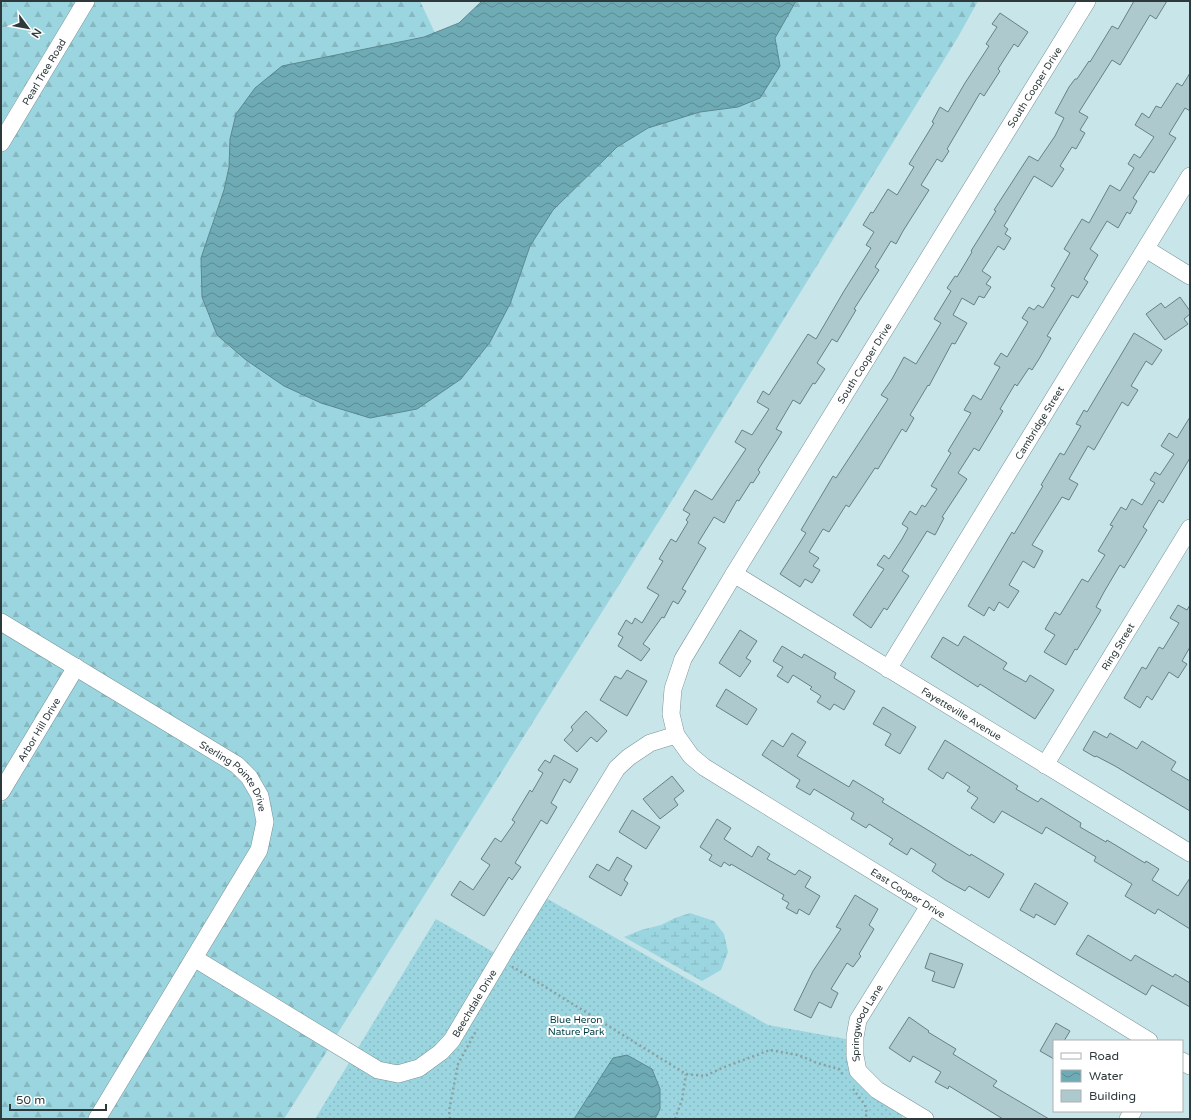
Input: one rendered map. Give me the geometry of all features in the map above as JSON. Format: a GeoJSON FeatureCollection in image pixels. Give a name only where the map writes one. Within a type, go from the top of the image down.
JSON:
{"type":"FeatureCollection","features":[{"type":"Feature","properties":{"kind":"street","name":"Pearl Tree Road"},"geometry":{"type":"LineString","coordinates":[[1,143],[86,1]]}},
{"type":"Feature","properties":{"kind":"street","name":"South Cooper Drive"},"geometry":{"type":"LineString","coordinates":[[676,735],[671,714],[673,689],[683,659],[1087,1]]}},
{"type":"Feature","properties":{"kind":"street","name":"Cambridge Street"},"geometry":{"type":"LineString","coordinates":[[888,669],[1190,176]]}},
{"type":"Feature","properties":{"kind":"street"},"geometry":{"type":"LineString","coordinates":[[1146,249],[1190,276]]}},
{"type":"Feature","properties":{"kind":"street","name":"Ring Street"},"geometry":{"type":"LineString","coordinates":[[1045,765],[1190,528]]}},
{"type":"Feature","properties":{"kind":"street","name":"Fayetteville Avenue"},"geometry":{"type":"LineString","coordinates":[[734,574],[1190,852]]}},
{"type":"Feature","properties":{"kind":"street","name":"Sterling Pointe Drive"},"geometry":{"type":"LineString","coordinates":[[1,622],[237,764],[249,777],[260,796],[265,822],[259,850],[97,1119]]}},
{"type":"Feature","properties":{"kind":"street","name":"Arbor Hill Drive"},"geometry":{"type":"LineString","coordinates":[[1,792],[76,667]]}},
{"type":"Feature","properties":{"kind":"street","name":"East Cooper Drive"},"geometry":{"type":"LineString","coordinates":[[676,735],[691,756],[704,767],[1147,1040]]}},
{"type":"Feature","properties":{"kind":"street","name":"Beechdale Drive"},"geometry":{"type":"LineString","coordinates":[[194,958],[378,1070],[398,1074],[419,1068],[441,1052],[452,1040],[510,942],[617,768],[629,756],[650,743],[676,735]]}},
{"type":"Feature","properties":{"kind":"street","name":"Springwood Lane"},"geometry":{"type":"LineString","coordinates":[[925,1119],[877,1090],[858,1071],[855,1056],[855,1038],[858,1020],[929,906]]}},
{"type":"Feature","properties":{"kind":"path"},"geometry":{"type":"LineString","coordinates":[[509,973],[513,967],[686,1074],[705,1076],[770,1050],[798,1054],[817,1064],[839,1069],[844,1075]]}},
{"type":"Feature","properties":{"kind":"path"},"geometry":{"type":"LineString","coordinates":[[450,1119],[449,1111],[458,1064],[479,1025]]}},
{"type":"Feature","properties":{"kind":"path"},"geometry":{"type":"LineString","coordinates":[[675,1119],[682,1100],[686,1074]]}},
{"type":"Feature","properties":{"kind":"path"},"geometry":{"type":"LineString","coordinates":[[852,1087],[865,1105],[867,1114],[864,1119]]}},
{"type":"Feature","properties":{"kind":"green space"},"geometry":{"type":"Polygon","coordinates":[[[1,1],[78,1],[1,130],[1,1]]]}},
{"type":"Feature","properties":{"kind":"green space"},"geometry":{"type":"Polygon","coordinates":[[[95,1],[420,1],[435,33],[424,37],[329,57],[236,114],[230,139],[229,167],[224,190],[211,226],[461,379],[490,342],[510,304],[530,246],[553,210],[617,147],[648,128],[700,112],[738,107],[780,66],[775,38],[796,1],[978,1],[958,37],[666,510],[336,1036],[204,957],[266,852],[267,796],[1,614],[1,154],[11,141],[95,1]]]}},
{"type":"Feature","properties":{"kind":"green space"},"geometry":{"type":"Polygon","coordinates":[[[1,630],[67,669],[1,777],[1,630]]]}},
{"type":"Feature","properties":{"kind":"green space"},"geometry":{"type":"Polygon","coordinates":[[[79,677],[233,770],[244,781],[253,798],[258,821],[252,847],[88,1119],[1,1119],[1,806],[79,677]]]}},
{"type":"Feature","properties":{"kind":"green space","name":"Blue Heron Nature Park"},"geometry":{"type":"Polygon","coordinates":[[[546,898],[768,1025],[846,1039],[855,1074],[907,1108],[901,1119],[315,1119],[436,919],[507,960],[546,898]]]}},
{"type":"Feature","properties":{"kind":"green space"},"geometry":{"type":"Polygon","coordinates":[[[690,913],[714,921],[724,934],[728,952],[721,970],[702,981],[624,937],[641,930],[661,925],[690,913]]]}},
{"type":"Feature","properties":{"kind":"green space"},"geometry":{"type":"Polygon","coordinates":[[[197,968],[329,1048],[284,1119],[106,1119],[197,968]]]}},
{"type":"Feature","properties":{"kind":"water"},"geometry":{"type":"Polygon","coordinates":[[[482,1],[796,1],[775,38],[780,66],[760,98],[738,107],[700,112],[648,128],[617,147],[553,210],[530,246],[510,304],[490,342],[461,379],[417,409],[370,418],[321,403],[284,386],[246,360],[217,335],[202,297],[201,258],[224,190],[229,167],[230,139],[236,114],[255,88],[282,66],[424,37],[459,23],[482,1]]]}},
{"type":"Feature","properties":{"kind":"water"},"geometry":{"type":"Polygon","coordinates":[[[627,1055],[652,1069],[660,1089],[660,1109],[655,1119],[574,1119],[613,1058],[627,1055]]]}},
{"type":"Feature","properties":{"kind":"building"},"geometry":{"type":"Polygon","coordinates":[[[1134,1],[1167,1],[1156,19],[1150,15],[1120,65],[1112,60],[1079,112],[1088,117],[1080,130],[1085,133],[1076,149],[1072,147],[1060,166],[1064,169],[1052,187],[1034,176],[1004,226],[1008,229],[1005,234],[1011,238],[1004,250],[998,246],[982,271],[991,277],[986,284],[991,287],[984,298],[979,296],[974,305],[962,298],[953,315],[967,323],[955,344],[952,343],[929,386],[928,385],[910,415],[914,418],[906,432],[902,429],[878,469],[875,468],[849,507],[846,505],[829,532],[823,529],[809,552],[819,558],[813,566],[820,570],[812,583],[805,579],[800,587],[780,574],[806,533],[801,530],[833,476],[836,478],[888,399],[881,395],[904,357],[916,364],[941,323],[934,319],[951,291],[947,288],[955,276],[957,277],[996,211],[994,210],[1029,156],[1038,161],[1055,136],[1064,118],[1055,113],[1069,87],[1075,79],[1077,79],[1089,61],[1090,62],[1112,26],[1118,29],[1134,1]]]}},
{"type":"Feature","properties":{"kind":"building"},"geometry":{"type":"Polygon","coordinates":[[[1000,13],[1028,32],[1018,47],[1014,44],[998,69],[1000,71],[984,96],[980,93],[947,149],[949,151],[942,162],[937,159],[921,185],[929,190],[896,244],[891,241],[875,267],[879,270],[854,309],[856,310],[837,342],[832,339],[817,363],[825,369],[815,384],[813,383],[800,404],[793,400],[776,429],[782,432],[758,470],[760,472],[753,483],[751,482],[739,501],[737,500],[724,523],[714,517],[698,543],[706,548],[682,589],[686,591],[678,604],[673,601],[664,618],[662,617],[643,644],[650,649],[641,661],[618,646],[623,637],[618,634],[626,620],[632,624],[635,618],[642,623],[659,595],[647,588],[663,561],[659,559],[671,539],[676,542],[688,522],[686,520],[690,514],[683,510],[695,490],[712,500],[746,449],[735,442],[742,430],[752,435],[769,409],[757,402],[763,391],[769,395],[808,334],[816,339],[871,248],[866,245],[874,232],[863,225],[871,212],[873,213],[888,189],[897,195],[914,167],[909,164],[934,123],[932,122],[940,107],[948,112],[989,46],[986,44],[997,27],[992,24],[1000,13]]]}},
{"type":"Feature","properties":{"kind":"building"},"geometry":{"type":"Polygon","coordinates":[[[1190,73],[1190,111],[1185,108],[1169,134],[1176,138],[1154,173],[1150,171],[1133,198],[1137,201],[1130,214],[1127,212],[1118,228],[1107,221],[1090,249],[1098,255],[1084,279],[1088,282],[1078,298],[1072,295],[1047,336],[1051,338],[1032,370],[1029,368],[1017,386],[1015,384],[1000,409],[1003,411],[979,451],[974,448],[958,473],[967,479],[942,517],[944,518],[935,535],[927,531],[902,571],[909,576],[887,610],[884,608],[871,628],[853,615],[884,569],[877,565],[884,555],[889,559],[902,539],[908,528],[902,524],[910,511],[916,515],[922,505],[925,507],[937,489],[931,486],[951,453],[948,451],[971,413],[964,410],[973,395],[981,400],[1000,367],[994,364],[1001,353],[1007,357],[1028,322],[1022,318],[1029,307],[1034,310],[1038,305],[1043,308],[1055,288],[1051,286],[1070,253],[1064,249],[1082,219],[1089,223],[1110,185],[1120,191],[1134,168],[1128,164],[1134,154],[1140,158],[1154,137],[1135,125],[1142,113],[1149,118],[1156,106],[1161,108],[1177,83],[1182,86],[1190,73]]]}},
{"type":"Feature","properties":{"kind":"building"},"geometry":{"type":"Polygon","coordinates":[[[1180,297],[1190,311],[1190,314],[1184,319],[1188,324],[1165,340],[1146,314],[1161,303],[1165,308],[1180,297]]]}},
{"type":"Feature","properties":{"kind":"building"},"geometry":{"type":"Polygon","coordinates":[[[1134,333],[1162,350],[1152,365],[1146,361],[1131,386],[1138,390],[1128,406],[1122,402],[1094,450],[1088,446],[1069,479],[1078,484],[1069,500],[1062,497],[1032,545],[1043,551],[1034,568],[1023,561],[1009,585],[1019,591],[1008,608],[999,602],[994,611],[989,607],[984,616],[968,606],[1012,532],[1014,534],[1043,486],[1041,485],[1060,453],[1064,455],[1081,426],[1076,424],[1084,410],[1087,412],[1134,333]]]}},
{"type":"Feature","properties":{"kind":"building"},"geometry":{"type":"Polygon","coordinates":[[[1190,417],[1190,458],[1163,503],[1159,500],[1143,527],[1147,530],[1124,568],[1120,565],[1096,607],[1101,610],[1077,650],[1075,649],[1066,665],[1044,652],[1055,635],[1045,629],[1055,612],[1060,615],[1082,579],[1088,582],[1105,555],[1098,551],[1113,526],[1110,525],[1121,507],[1126,510],[1132,499],[1142,505],[1155,483],[1150,480],[1155,472],[1160,475],[1174,454],[1161,446],[1169,433],[1177,438],[1190,417]]]}},
{"type":"Feature","properties":{"kind":"building"},"geometry":{"type":"Polygon","coordinates":[[[1178,605],[1187,610],[1190,605],[1190,647],[1182,661],[1187,664],[1178,678],[1169,672],[1152,700],[1147,696],[1140,708],[1124,698],[1142,667],[1146,669],[1159,647],[1163,649],[1179,623],[1170,618],[1178,605]]]}},
{"type":"Feature","properties":{"kind":"building"},"geometry":{"type":"Polygon","coordinates":[[[740,630],[757,641],[746,658],[751,661],[740,677],[719,663],[740,630]]]}},
{"type":"Feature","properties":{"kind":"building"},"geometry":{"type":"Polygon","coordinates":[[[964,636],[1007,663],[1003,669],[1026,682],[1030,675],[1054,690],[1035,719],[980,684],[978,687],[931,657],[943,637],[958,646],[964,636]]]}},
{"type":"Feature","properties":{"kind":"building"},"geometry":{"type":"Polygon","coordinates":[[[782,646],[802,658],[804,654],[836,673],[834,678],[855,691],[844,710],[834,704],[830,710],[817,702],[821,696],[810,689],[812,687],[793,675],[788,683],[777,676],[783,667],[773,661],[782,646]]]}},
{"type":"Feature","properties":{"kind":"building"},"geometry":{"type":"Polygon","coordinates":[[[627,670],[647,681],[627,716],[600,700],[615,676],[621,679],[627,670]]]}},
{"type":"Feature","properties":{"kind":"building"},"geometry":{"type":"Polygon","coordinates":[[[726,689],[757,709],[747,725],[716,706],[726,689]]]}},
{"type":"Feature","properties":{"kind":"building"},"geometry":{"type":"Polygon","coordinates":[[[883,707],[916,727],[900,754],[885,745],[891,734],[873,724],[883,707]]]}},
{"type":"Feature","properties":{"kind":"building"},"geometry":{"type":"Polygon","coordinates":[[[586,711],[607,731],[597,742],[591,737],[577,752],[564,740],[573,730],[571,727],[586,711]]]}},
{"type":"Feature","properties":{"kind":"building"},"geometry":{"type":"Polygon","coordinates":[[[1094,731],[1107,738],[1110,733],[1137,749],[1142,741],[1176,762],[1171,770],[1190,781],[1190,811],[1115,766],[1083,750],[1094,731]]]}},
{"type":"Feature","properties":{"kind":"building"},"geometry":{"type":"Polygon","coordinates":[[[792,733],[806,742],[797,756],[849,787],[853,780],[884,799],[882,802],[970,856],[971,854],[1004,874],[989,898],[969,886],[965,891],[945,880],[932,871],[936,864],[911,848],[907,855],[889,844],[893,839],[869,824],[866,828],[851,819],[854,813],[814,789],[810,795],[796,787],[800,780],[762,755],[772,740],[783,747],[792,733]]]}},
{"type":"Feature","properties":{"kind":"building"},"geometry":{"type":"Polygon","coordinates":[[[945,740],[1018,786],[1016,789],[1038,802],[1041,798],[1081,823],[1080,827],[1106,842],[1107,840],[1145,863],[1146,861],[1159,869],[1152,880],[1178,896],[1190,878],[1190,929],[1158,909],[1155,914],[1125,896],[1132,884],[1094,861],[1096,857],[1046,827],[1042,834],[1002,811],[994,823],[971,808],[978,798],[967,791],[970,787],[947,772],[943,779],[928,769],[945,740]]]}},
{"type":"Feature","properties":{"kind":"building"},"geometry":{"type":"Polygon","coordinates":[[[554,755],[578,769],[570,783],[564,779],[551,803],[557,807],[547,824],[541,820],[515,863],[521,867],[512,880],[509,877],[484,916],[451,895],[460,881],[473,890],[490,865],[481,859],[495,838],[501,842],[515,822],[512,820],[530,790],[532,792],[543,773],[538,770],[545,760],[550,763],[554,755]]]}},
{"type":"Feature","properties":{"kind":"building"},"geometry":{"type":"Polygon","coordinates":[[[672,776],[684,791],[674,799],[678,805],[660,819],[643,799],[672,776]]]}},
{"type":"Feature","properties":{"kind":"building"},"geometry":{"type":"Polygon","coordinates":[[[632,810],[660,827],[646,849],[619,832],[632,810]]]}},
{"type":"Feature","properties":{"kind":"building"},"geometry":{"type":"Polygon","coordinates":[[[717,819],[731,828],[724,839],[752,857],[758,846],[770,854],[767,859],[795,875],[799,870],[811,877],[805,887],[820,896],[809,915],[799,909],[797,914],[786,908],[789,903],[782,899],[784,895],[731,864],[730,866],[724,862],[721,867],[709,860],[712,855],[700,847],[717,819]]]}},
{"type":"Feature","properties":{"kind":"building"},"geometry":{"type":"Polygon","coordinates":[[[617,857],[632,866],[624,880],[628,883],[621,896],[589,877],[597,864],[609,871],[617,857]]]}},
{"type":"Feature","properties":{"kind":"building"},"geometry":{"type":"Polygon","coordinates":[[[1035,883],[1068,903],[1055,925],[1036,914],[1034,918],[1020,910],[1035,883]]]}},
{"type":"Feature","properties":{"kind":"building"},"geometry":{"type":"Polygon","coordinates":[[[855,895],[878,909],[869,925],[874,929],[859,954],[861,956],[853,967],[847,963],[831,989],[838,993],[831,1008],[819,1002],[811,1018],[794,1010],[813,971],[841,929],[836,927],[855,895]]]}},
{"type":"Feature","properties":{"kind":"building"},"geometry":{"type":"Polygon","coordinates":[[[1088,935],[1131,961],[1135,955],[1173,977],[1175,974],[1190,983],[1190,1007],[1152,985],[1146,995],[1076,954],[1088,935]]]}},
{"type":"Feature","properties":{"kind":"building"},"geometry":{"type":"Polygon","coordinates":[[[930,953],[963,964],[954,988],[932,981],[935,972],[925,968],[930,953]]]}},
{"type":"Feature","properties":{"kind":"building"},"geometry":{"type":"Polygon","coordinates":[[[909,1017],[929,1031],[928,1032],[956,1049],[953,1054],[997,1081],[993,1086],[1049,1119],[1003,1119],[949,1086],[948,1089],[935,1082],[941,1072],[913,1056],[910,1062],[889,1048],[909,1017]]]}},
{"type":"Feature","properties":{"kind":"building"},"geometry":{"type":"Polygon","coordinates":[[[1056,1023],[1070,1031],[1065,1040],[1053,1040],[1053,1058],[1040,1051],[1056,1023]]]}}]}
